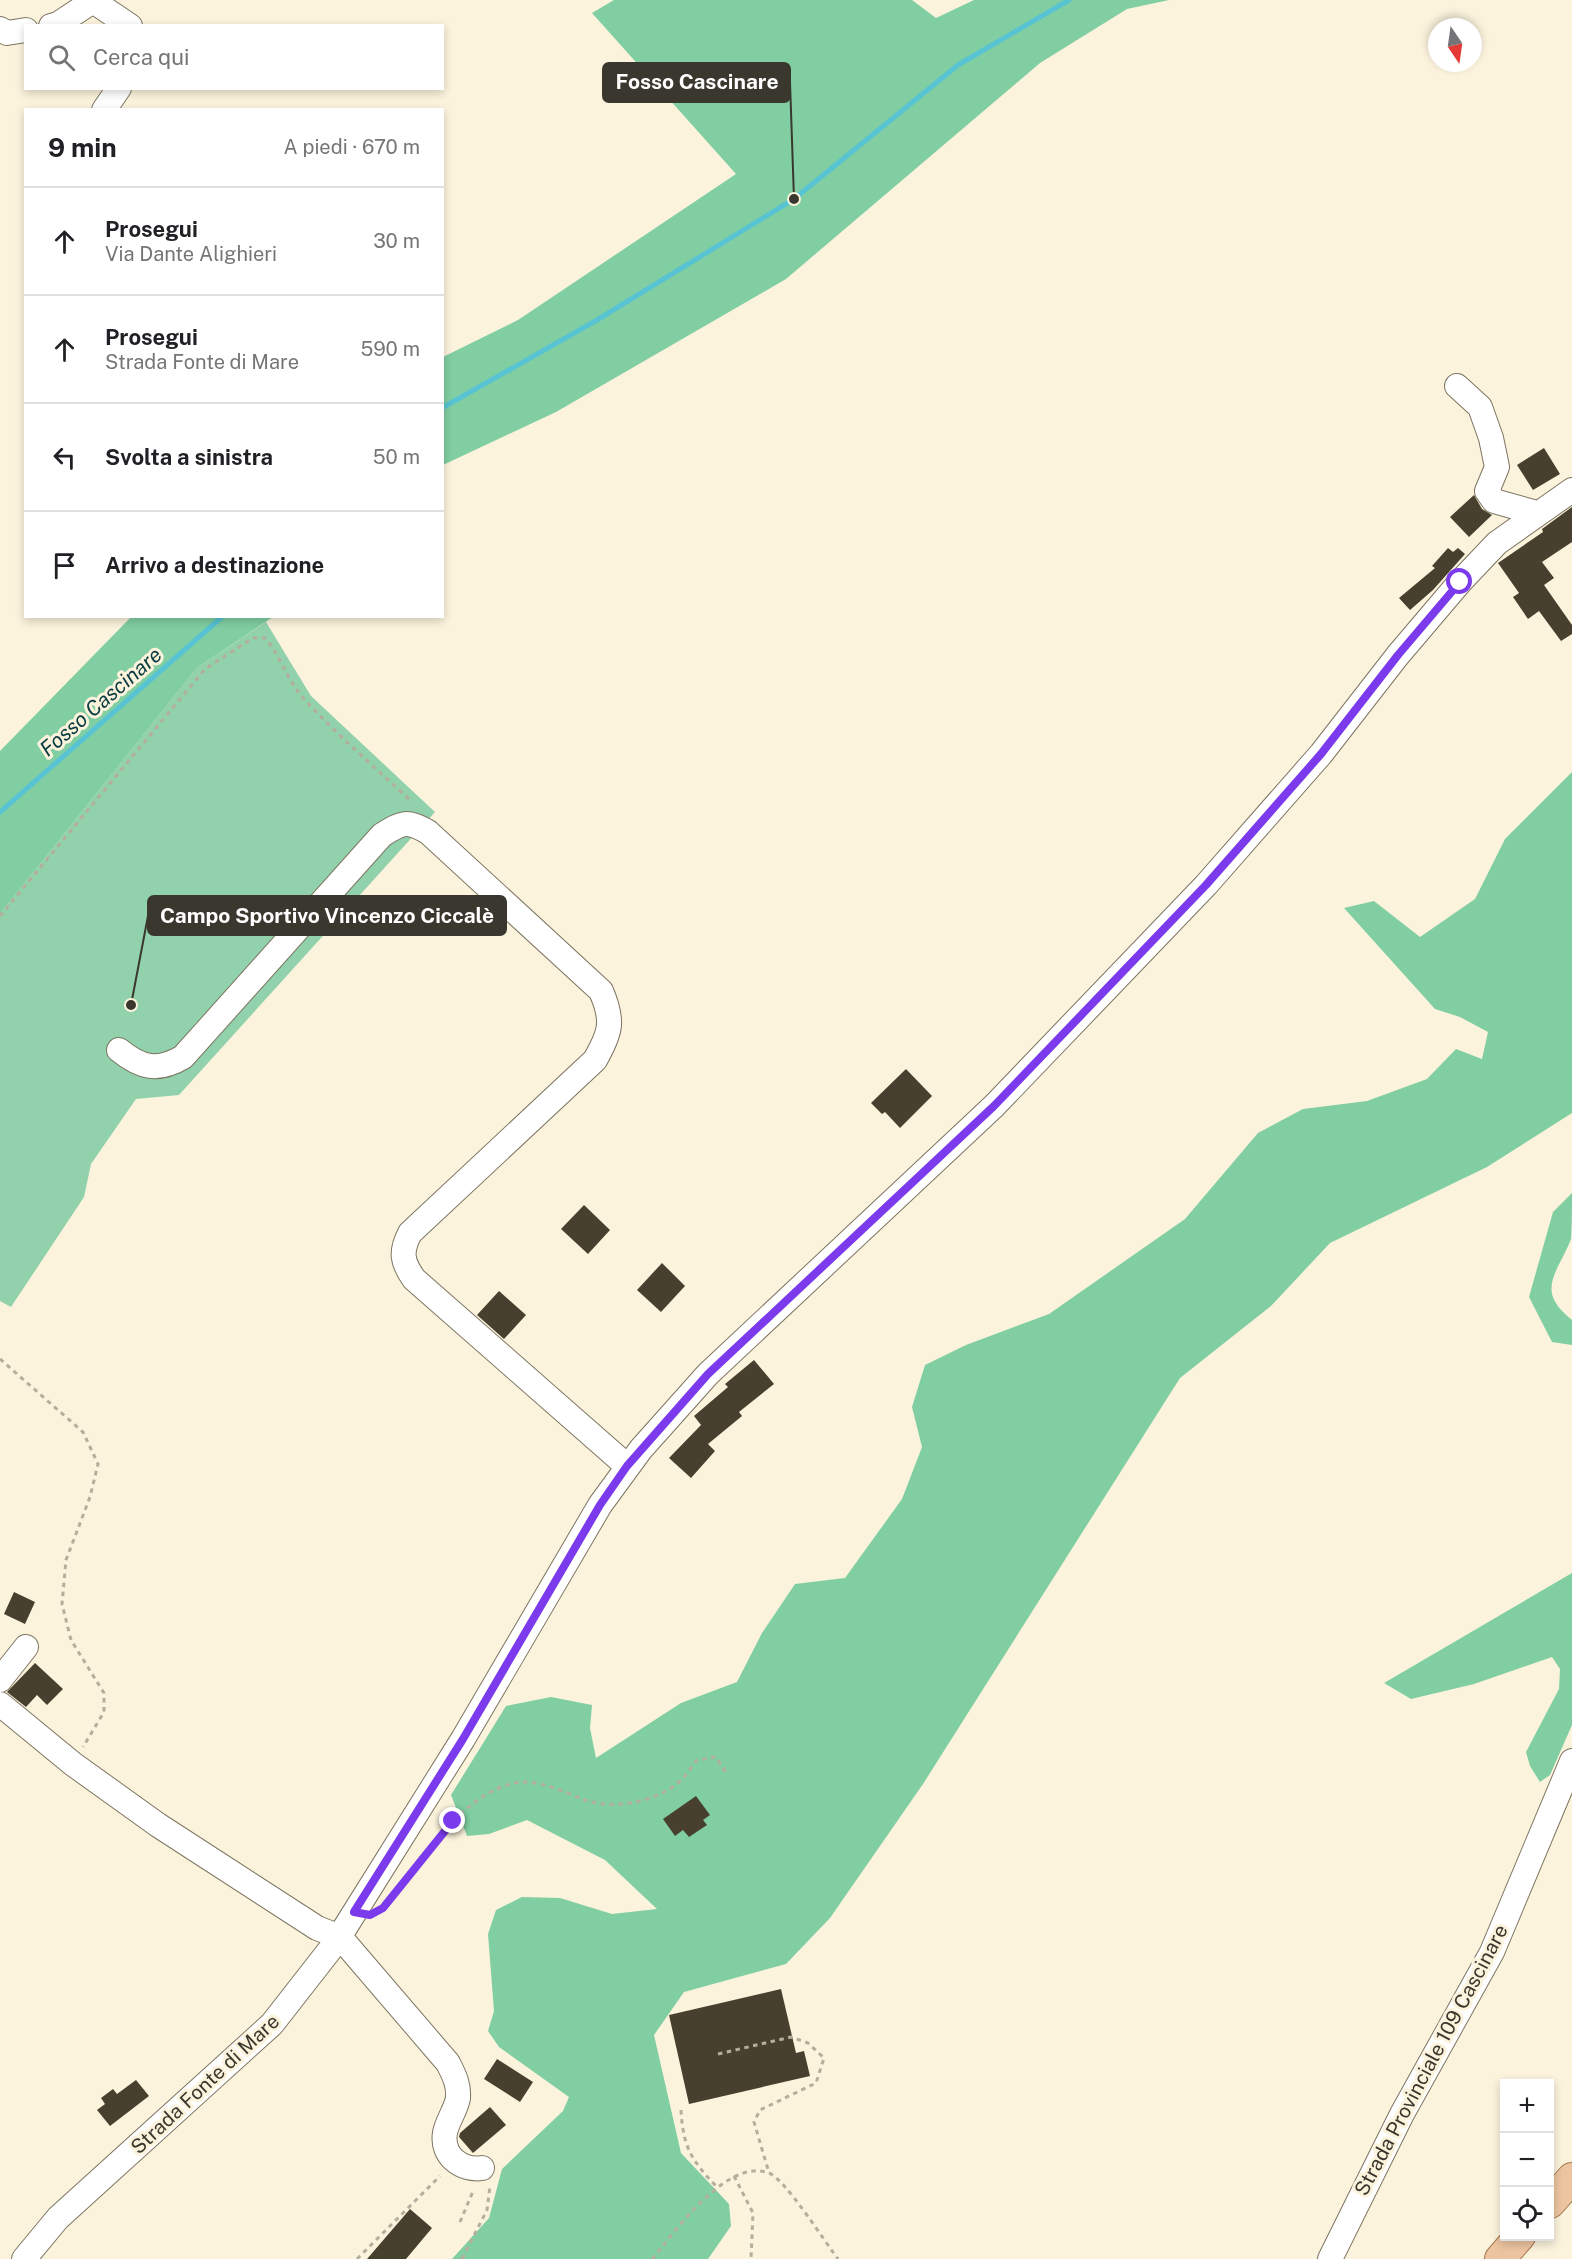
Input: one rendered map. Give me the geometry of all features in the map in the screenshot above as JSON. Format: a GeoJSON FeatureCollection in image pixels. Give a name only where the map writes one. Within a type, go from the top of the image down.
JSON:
{"type":"FeatureCollection","features":[{"type":"Feature","properties":{"kind":"main road"},"geometry":{"type":"LineString","coordinates":[[1554,2198],[1572,2178]]}},
{"type":"Feature","properties":{"kind":"main road"},"geometry":{"type":"LineString","coordinates":[[1500,2259],[1516,2241]]}},
{"type":"Feature","properties":{"kind":"street"},"geometry":{"type":"LineString","coordinates":[[58,24],[93,1],[126,24]]}},
{"type":"Feature","properties":{"kind":"street"},"geometry":{"type":"LineString","coordinates":[[0,29],[7,33],[24,30]]}},
{"type":"Feature","properties":{"kind":"street"},"geometry":{"type":"LineString","coordinates":[[105,108],[108,100],[117,90]]}},
{"type":"Feature","properties":{"kind":"street"},"geometry":{"type":"LineString","coordinates":[[1456,386],[1480,407],[1491,438],[1497,467],[1487,491],[1494,501],[1537,513]]}},
{"type":"Feature","properties":{"kind":"street","name":"Strada Fonte di Mare"},"geometry":{"type":"LineString","coordinates":[[24,2259],[58,2218],[272,2024],[340,1937],[463,1739],[600,1505],[627,1466],[708,1374],[994,1106],[1198,894],[1321,754],[1398,655],[1460,582],[1497,543],[1572,490]]}},
{"type":"Feature","properties":{"kind":"street"},"geometry":{"type":"LineString","coordinates":[[118,1050],[135,1063],[153,1066],[169,1065],[183,1057],[382,835],[399,824],[411,823],[428,832],[601,991],[611,1013],[608,1038],[595,1060],[410,1233],[402,1248],[404,1264],[414,1279],[627,1466]]}},
{"type":"Feature","properties":{"kind":"street"},"geometry":{"type":"LineString","coordinates":[[0,1680],[26,1647]]}},
{"type":"Feature","properties":{"kind":"street"},"geometry":{"type":"LineString","coordinates":[[0,1704],[73,1764],[158,1825],[317,1928],[340,1937],[448,2062],[458,2082],[458,2101],[444,2135],[454,2162],[472,2169],[482,2168]]}},
{"type":"Feature","properties":{"kind":"street","name":"Strada Provinciale 109 Cascinare"},"geometry":{"type":"LineString","coordinates":[[1330,2259],[1402,2114],[1492,1952],[1572,1761]]}},
{"type":"Feature","properties":{"kind":"path"},"geometry":{"type":"LineString","coordinates":[[0,916],[205,669],[253,638],[266,639],[279,655],[287,678],[304,700],[422,812],[428,832]]}},
{"type":"Feature","properties":{"kind":"path"},"geometry":{"type":"LineString","coordinates":[[0,1359],[83,1432],[98,1464],[90,1497],[66,1560],[62,1604],[71,1640],[104,1693],[104,1712],[73,1764]]}},
{"type":"Feature","properties":{"kind":"path"},"geometry":{"type":"LineString","coordinates":[[390,1899],[453,1821],[486,1796],[514,1783],[537,1784],[588,1801],[616,1806],[659,1794],[683,1779],[697,1760],[716,1757],[727,1774]]}},
{"type":"Feature","properties":{"kind":"path"},"geometry":{"type":"LineString","coordinates":[[718,2054],[792,2037],[808,2043],[824,2058],[816,2084],[760,2110],[754,2122],[769,2173],[783,2185],[838,2259]]}},
{"type":"Feature","properties":{"kind":"path"},"geometry":{"type":"LineString","coordinates":[[681,2110],[682,2132],[688,2153],[717,2187]]}},
{"type":"Feature","properties":{"kind":"path"},"geometry":{"type":"LineString","coordinates":[[357,2259],[454,2162]]}},
{"type":"Feature","properties":{"kind":"path"},"geometry":{"type":"LineString","coordinates":[[460,2222],[482,2168]]}},
{"type":"Feature","properties":{"kind":"path"},"geometry":{"type":"LineString","coordinates":[[462,2259],[487,2210],[491,2195],[490,2182],[482,2168]]}},
{"type":"Feature","properties":{"kind":"path"},"geometry":{"type":"LineString","coordinates":[[652,2259],[717,2187],[734,2176],[769,2173]]}},
{"type":"Feature","properties":{"kind":"path"},"geometry":{"type":"LineString","coordinates":[[734,2176],[753,2213],[751,2259]]}},
{"type":"Feature","properties":{"kind":"green space"},"geometry":{"type":"Polygon","coordinates":[[[614,0],[912,0],[936,18],[974,0],[1169,0],[1127,9],[1040,63],[786,279],[556,412],[444,465],[444,357],[518,320],[736,174],[592,13],[614,0]]]}},
{"type":"Feature","properties":{"kind":"green space"},"geometry":{"type":"Polygon","coordinates":[[[130,618],[272,618],[197,668],[0,914],[0,751],[130,618]]]}},
{"type":"Feature","properties":{"kind":"green space"},"geometry":{"type":"Polygon","coordinates":[[[266,622],[311,696],[435,812],[179,1095],[136,1099],[91,1164],[84,1197],[11,1307],[0,1301],[0,914],[197,668],[266,622]]]}},
{"type":"Feature","properties":{"kind":"green space"},"geometry":{"type":"Polygon","coordinates":[[[1572,772],[1572,1113],[1487,1167],[1330,1243],[1271,1306],[1180,1378],[923,1784],[830,1918],[786,1964],[684,1992],[654,2035],[681,2153],[729,2204],[731,2226],[708,2259],[452,2259],[489,2218],[502,2169],[563,2111],[569,2097],[499,2047],[488,2031],[494,2011],[488,1934],[496,1910],[522,1897],[560,1898],[612,1914],[657,1909],[605,1860],[527,1820],[489,1834],[467,1836],[451,1795],[506,1706],[551,1697],[592,1705],[590,1728],[596,1758],[681,1703],[737,1682],[762,1633],[795,1584],[845,1578],[902,1499],[922,1447],[912,1407],[925,1365],[966,1345],[1049,1314],[1185,1219],[1258,1133],[1303,1109],[1367,1101],[1427,1079],[1456,1049],[1482,1059],[1488,1032],[1460,1017],[1435,1009],[1344,908],[1374,901],[1420,937],[1475,899],[1505,839],[1572,772]]]}},
{"type":"Feature","properties":{"kind":"green space"},"geometry":{"type":"Polygon","coordinates":[[[1572,1193],[1571,1239],[1552,1281],[1552,1290],[1554,1299],[1572,1320],[1572,1345],[1552,1342],[1529,1297],[1553,1212],[1572,1193]]]}},
{"type":"Feature","properties":{"kind":"green space"},"geometry":{"type":"Polygon","coordinates":[[[1572,1573],[1572,1725],[1550,1775],[1540,1782],[1530,1766],[1526,1752],[1559,1689],[1560,1669],[1552,1657],[1474,1684],[1411,1699],[1384,1683],[1572,1573]]]}},
{"type":"Feature","properties":{"kind":"building"},"geometry":{"type":"Polygon","coordinates":[[[1544,448],[1560,474],[1533,490],[1517,465],[1544,448]]]}},
{"type":"Feature","properties":{"kind":"building"},"geometry":{"type":"Polygon","coordinates":[[[1474,495],[1482,509],[1492,515],[1469,537],[1450,517],[1474,495]]]}},
{"type":"Feature","properties":{"kind":"building"},"geometry":{"type":"Polygon","coordinates":[[[1572,507],[1572,542],[1542,562],[1554,578],[1544,585],[1572,625],[1572,634],[1561,641],[1539,611],[1528,619],[1513,597],[1519,593],[1498,563],[1543,532],[1542,529],[1572,507]]]}},
{"type":"Feature","properties":{"kind":"building"},"geometry":{"type":"Polygon","coordinates":[[[1448,548],[1453,552],[1458,548],[1465,554],[1433,590],[1410,610],[1399,598],[1435,568],[1432,566],[1448,548]]]}},
{"type":"Feature","properties":{"kind":"building"},"geometry":{"type":"Polygon","coordinates":[[[906,1069],[932,1096],[900,1128],[885,1112],[882,1114],[871,1103],[906,1069]]]}},
{"type":"Feature","properties":{"kind":"building"},"geometry":{"type":"Polygon","coordinates":[[[584,1205],[610,1230],[588,1254],[561,1229],[584,1205]]]}},
{"type":"Feature","properties":{"kind":"building"},"geometry":{"type":"Polygon","coordinates":[[[662,1263],[685,1286],[661,1312],[637,1290],[662,1263]]]}},
{"type":"Feature","properties":{"kind":"building"},"geometry":{"type":"Polygon","coordinates":[[[499,1291],[526,1315],[504,1339],[477,1315],[499,1291]]]}},
{"type":"Feature","properties":{"kind":"building"},"geometry":{"type":"Polygon","coordinates":[[[754,1360],[774,1384],[739,1412],[742,1416],[708,1444],[715,1451],[691,1478],[669,1458],[701,1425],[694,1416],[728,1387],[725,1384],[754,1360]]]}},
{"type":"Feature","properties":{"kind":"building"},"geometry":{"type":"Polygon","coordinates":[[[14,1592],[35,1602],[25,1624],[4,1614],[14,1592]]]}},
{"type":"Feature","properties":{"kind":"building"},"geometry":{"type":"Polygon","coordinates":[[[35,1663],[63,1689],[47,1705],[37,1695],[26,1707],[7,1692],[35,1663]]]}},
{"type":"Feature","properties":{"kind":"building"},"geometry":{"type":"Polygon","coordinates":[[[696,1796],[710,1815],[703,1820],[707,1825],[689,1837],[683,1830],[675,1836],[663,1819],[696,1796]]]}},
{"type":"Feature","properties":{"kind":"building"},"geometry":{"type":"Polygon","coordinates":[[[781,1989],[796,2053],[804,2051],[810,2076],[689,2104],[669,2015],[781,1989]]]}},
{"type":"Feature","properties":{"kind":"building"},"geometry":{"type":"Polygon","coordinates":[[[497,2059],[533,2082],[520,2102],[484,2079],[497,2059]]]}},
{"type":"Feature","properties":{"kind":"building"},"geometry":{"type":"Polygon","coordinates":[[[136,2080],[149,2096],[110,2126],[97,2110],[105,2104],[101,2098],[113,2089],[117,2094],[136,2080]]]}},
{"type":"Feature","properties":{"kind":"building"},"geometry":{"type":"Polygon","coordinates":[[[490,2107],[506,2125],[473,2153],[459,2137],[460,2133],[490,2107]]]}},
{"type":"Feature","properties":{"kind":"building"},"geometry":{"type":"Polygon","coordinates":[[[410,2209],[432,2228],[406,2259],[367,2259],[410,2209]]]}},
{"type":"Feature","properties":{"kind":"waterway","name":"Fosso Cascinare"},"geometry":{"type":"LineString","coordinates":[[444,407],[597,320],[794,199],[958,65],[1069,0]]}},
{"type":"Feature","properties":{"kind":"waterway","name":"Fosso Cascinare"},"geometry":{"type":"LineString","coordinates":[[0,812],[221,618]]}},
{"type":"Feature","properties":{"kind":"place","name":"Fosso Cascinare"},"geometry":{"type":"Point","coordinates":[794,199]}},
{"type":"Feature","properties":{"kind":"place","name":"Campo Sportivo Vincenzo Ciccalè"},"geometry":{"type":"Point","coordinates":[131,1005]}},
{"type":"Feature","properties":{"kind":"route"},"geometry":{"type":"LineString","coordinates":[[453,1821],[383,1908],[370,1915],[354,1912],[463,1739],[600,1505],[641,1449],[708,1374],[994,1106],[1206,885],[1321,754],[1398,655],[1460,582]]}}]}
